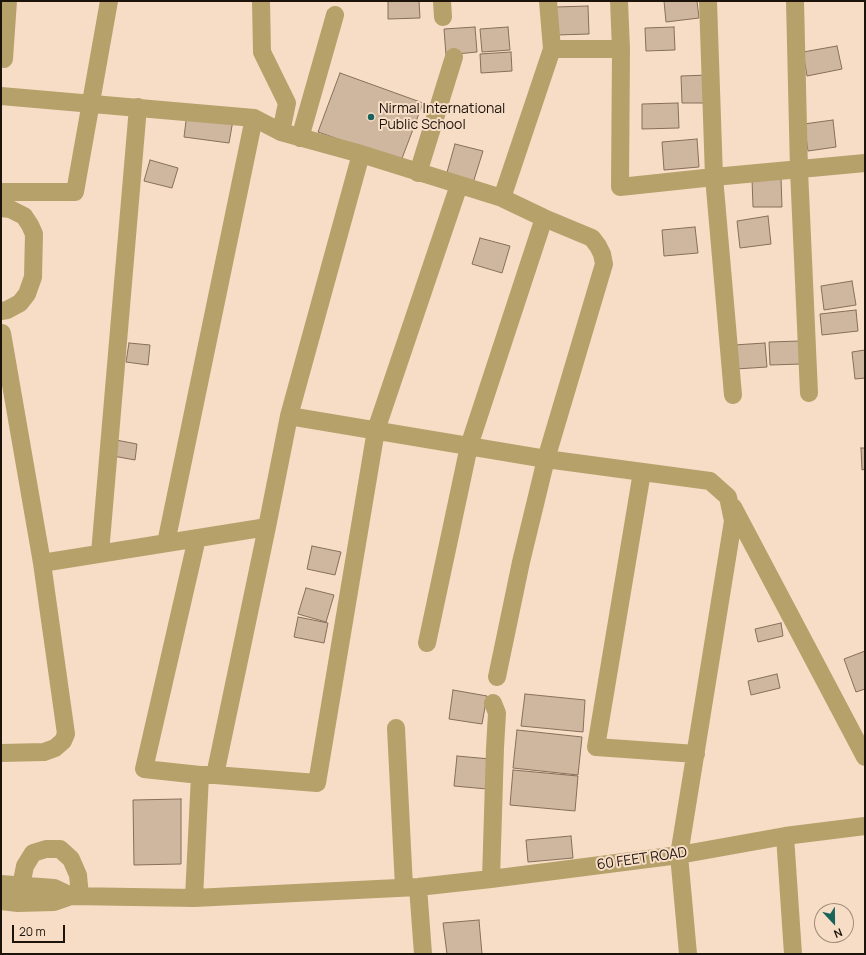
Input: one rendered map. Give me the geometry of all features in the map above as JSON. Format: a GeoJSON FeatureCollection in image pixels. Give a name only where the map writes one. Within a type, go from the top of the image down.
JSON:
{"type":"FeatureCollection","features":[{"type":"Feature","properties":{"kind":"street"},"geometry":{"type":"LineString","coordinates":[[4,59],[8,1]]}},
{"type":"Feature","properties":{"kind":"street"},"geometry":{"type":"LineString","coordinates":[[1,192],[75,192],[109,1]]}},
{"type":"Feature","properties":{"kind":"street"},"geometry":{"type":"LineString","coordinates":[[261,1],[262,52],[287,103],[280,132]]}},
{"type":"Feature","properties":{"kind":"street"},"geometry":{"type":"LineString","coordinates":[[502,198],[552,49],[548,1]]}},
{"type":"Feature","properties":{"kind":"street"},"geometry":{"type":"LineString","coordinates":[[620,1],[620,187],[865,163]]}},
{"type":"Feature","properties":{"kind":"street"},"geometry":{"type":"LineString","coordinates":[[708,1],[714,177],[733,395]]}},
{"type":"Feature","properties":{"kind":"street"},"geometry":{"type":"LineString","coordinates":[[795,1],[799,170],[809,393]]}},
{"type":"Feature","properties":{"kind":"street"},"geometry":{"type":"LineString","coordinates":[[300,138],[335,15]]}},
{"type":"Feature","properties":{"kind":"street"},"geometry":{"type":"LineString","coordinates":[[552,49],[621,49]]}},
{"type":"Feature","properties":{"kind":"street"},"geometry":{"type":"LineString","coordinates":[[418,172],[454,57]]}},
{"type":"Feature","properties":{"kind":"street"},"geometry":{"type":"LineString","coordinates":[[1,96],[254,118],[280,132],[361,154],[502,198],[544,218],[592,238],[602,254],[604,264],[546,459],[521,562],[497,677]]}},
{"type":"Feature","properties":{"kind":"street"},"geometry":{"type":"LineString","coordinates":[[100,553],[138,107]]}},
{"type":"Feature","properties":{"kind":"street"},"geometry":{"type":"LineString","coordinates":[[166,543],[254,118]]}},
{"type":"Feature","properties":{"kind":"street"},"geometry":{"type":"LineString","coordinates":[[194,898],[208,775],[267,527],[289,416],[361,154]]}},
{"type":"Feature","properties":{"kind":"street"},"geometry":{"type":"LineString","coordinates":[[197,538],[144,769],[317,783],[376,430],[459,185]]}},
{"type":"Feature","properties":{"kind":"street"},"geometry":{"type":"LineString","coordinates":[[1,208],[10,209],[24,216],[34,234],[33,277],[27,294],[20,303],[7,310],[1,311]]}},
{"type":"Feature","properties":{"kind":"street"},"geometry":{"type":"LineString","coordinates":[[427,643],[469,446],[544,218]]}},
{"type":"Feature","properties":{"kind":"street"},"geometry":{"type":"LineString","coordinates":[[1,753],[44,752],[55,748],[63,741],[66,734],[42,563],[2,333]]}},
{"type":"Feature","properties":{"kind":"street"},"geometry":{"type":"LineString","coordinates":[[289,416],[546,459],[710,481],[728,497],[865,757]]}},
{"type":"Feature","properties":{"kind":"street"},"geometry":{"type":"LineString","coordinates":[[642,472],[596,746],[696,754]]}},
{"type":"Feature","properties":{"kind":"street"},"geometry":{"type":"LineString","coordinates":[[688,954],[679,855],[733,521],[728,497]]}},
{"type":"Feature","properties":{"kind":"street"},"geometry":{"type":"LineString","coordinates":[[42,563],[267,527]]}},
{"type":"Feature","properties":{"kind":"street"},"geometry":{"type":"LineString","coordinates":[[491,879],[497,713],[493,703]]}},
{"type":"Feature","properties":{"kind":"street"},"geometry":{"type":"LineString","coordinates":[[396,728],[411,887],[424,954]]}},
{"type":"Feature","properties":{"kind":"street","name":"60 FEET ROAD"},"geometry":{"type":"LineString","coordinates":[[76,896],[194,898],[411,887],[491,879],[679,855],[785,836],[865,826]]}},
{"type":"Feature","properties":{"kind":"street"},"geometry":{"type":"LineString","coordinates":[[785,836],[793,954]]}},
{"type":"Feature","properties":{"kind":"street"},"geometry":{"type":"LineString","coordinates":[[21,886],[25,866],[33,853],[60,849],[71,858],[78,875],[76,896]]}},
{"type":"Feature","properties":{"kind":"street"},"geometry":{"type":"LineString","coordinates":[[1,884],[54,888],[76,896]]}},
{"type":"Feature","properties":{"kind":"street"},"geometry":{"type":"LineString","coordinates":[[1,901],[18,903],[54,902],[76,896]]}},
{"type":"Feature","properties":{"kind":"building"},"geometry":{"type":"Polygon","coordinates":[[[388,1],[419,1],[420,18],[388,19],[388,1]]]}},
{"type":"Feature","properties":{"kind":"building"},"geometry":{"type":"Polygon","coordinates":[[[664,1],[697,1],[699,18],[666,22],[664,1]]]}},
{"type":"Feature","properties":{"kind":"building"},"geometry":{"type":"Polygon","coordinates":[[[588,6],[589,34],[557,35],[555,7],[588,6]]]}},
{"type":"Feature","properties":{"kind":"building"},"geometry":{"type":"Polygon","coordinates":[[[475,27],[477,52],[446,55],[444,29],[475,27]]]}},
{"type":"Feature","properties":{"kind":"building"},"geometry":{"type":"Polygon","coordinates":[[[508,27],[510,50],[482,52],[480,29],[508,27]]]}},
{"type":"Feature","properties":{"kind":"building"},"geometry":{"type":"Polygon","coordinates":[[[674,27],[675,50],[646,51],[645,28],[674,27]]]}},
{"type":"Feature","properties":{"kind":"building"},"geometry":{"type":"Polygon","coordinates":[[[837,46],[842,69],[807,76],[803,52],[837,46]]]}},
{"type":"Feature","properties":{"kind":"building"},"geometry":{"type":"Polygon","coordinates":[[[511,52],[512,71],[481,73],[480,54],[511,52]]]}},
{"type":"Feature","properties":{"kind":"building","name":"Nirmal International Public School"},"geometry":{"type":"Polygon","coordinates":[[[340,73],[423,103],[401,161],[318,132],[340,73]]]}},
{"type":"Feature","properties":{"kind":"building"},"geometry":{"type":"Polygon","coordinates":[[[709,75],[710,103],[682,103],[681,76],[709,75]]]}},
{"type":"Feature","properties":{"kind":"building"},"geometry":{"type":"Polygon","coordinates":[[[678,103],[679,128],[642,129],[642,104],[678,103]]]}},
{"type":"Feature","properties":{"kind":"building"},"geometry":{"type":"Polygon","coordinates":[[[187,113],[233,120],[229,143],[184,137],[187,113]]]}},
{"type":"Feature","properties":{"kind":"building"},"geometry":{"type":"Polygon","coordinates":[[[833,120],[836,147],[808,151],[804,124],[833,120]]]}},
{"type":"Feature","properties":{"kind":"building"},"geometry":{"type":"Polygon","coordinates":[[[697,139],[699,167],[664,170],[662,142],[697,139]]]}},
{"type":"Feature","properties":{"kind":"building"},"geometry":{"type":"Polygon","coordinates":[[[455,144],[483,151],[473,183],[446,176],[455,144]]]}},
{"type":"Feature","properties":{"kind":"building"},"geometry":{"type":"Polygon","coordinates":[[[150,160],[178,168],[172,188],[144,181],[150,160]]]}},
{"type":"Feature","properties":{"kind":"building"},"geometry":{"type":"Polygon","coordinates":[[[781,178],[782,207],[753,207],[752,179],[781,178]]]}},
{"type":"Feature","properties":{"kind":"building"},"geometry":{"type":"Polygon","coordinates":[[[768,216],[771,244],[740,248],[737,221],[768,216]]]}},
{"type":"Feature","properties":{"kind":"building"},"geometry":{"type":"Polygon","coordinates":[[[695,227],[698,253],[664,256],[662,230],[695,227]]]}},
{"type":"Feature","properties":{"kind":"building"},"geometry":{"type":"Polygon","coordinates":[[[480,238],[510,246],[502,273],[472,264],[480,238]]]}},
{"type":"Feature","properties":{"kind":"building"},"geometry":{"type":"Polygon","coordinates":[[[852,281],[856,305],[824,310],[821,286],[852,281]]]}},
{"type":"Feature","properties":{"kind":"building"},"geometry":{"type":"Polygon","coordinates":[[[856,310],[858,331],[822,335],[820,314],[856,310]]]}},
{"type":"Feature","properties":{"kind":"building"},"geometry":{"type":"Polygon","coordinates":[[[800,341],[801,364],[770,365],[769,342],[800,341]]]}},
{"type":"Feature","properties":{"kind":"building"},"geometry":{"type":"Polygon","coordinates":[[[129,343],[150,345],[148,365],[126,362],[129,343]]]}},
{"type":"Feature","properties":{"kind":"building"},"geometry":{"type":"Polygon","coordinates":[[[765,343],[767,367],[736,369],[734,345],[765,343]]]}},
{"type":"Feature","properties":{"kind":"building"},"geometry":{"type":"Polygon","coordinates":[[[865,350],[865,378],[855,379],[852,352],[865,350]]]}},
{"type":"Feature","properties":{"kind":"building"},"geometry":{"type":"Polygon","coordinates":[[[116,440],[137,444],[135,460],[113,456],[116,440]]]}},
{"type":"Feature","properties":{"kind":"building"},"geometry":{"type":"Polygon","coordinates":[[[861,448],[865,448],[865,469],[862,470],[861,448]]]}},
{"type":"Feature","properties":{"kind":"building"},"geometry":{"type":"Polygon","coordinates":[[[312,546],[341,552],[335,575],[307,569],[312,546]]]}},
{"type":"Feature","properties":{"kind":"building"},"geometry":{"type":"Polygon","coordinates":[[[306,588],[334,595],[326,622],[298,614],[306,588]]]}},
{"type":"Feature","properties":{"kind":"building"},"geometry":{"type":"Polygon","coordinates":[[[298,617],[328,623],[324,643],[294,637],[298,617]]]}},
{"type":"Feature","properties":{"kind":"building"},"geometry":{"type":"Polygon","coordinates":[[[781,623],[783,636],[758,642],[755,629],[781,623]]]}},
{"type":"Feature","properties":{"kind":"building"},"geometry":{"type":"Polygon","coordinates":[[[865,651],[865,689],[856,692],[844,659],[865,651]]]}},
{"type":"Feature","properties":{"kind":"building"},"geometry":{"type":"Polygon","coordinates":[[[777,674],[780,688],[751,695],[748,681],[777,674]]]}},
{"type":"Feature","properties":{"kind":"building"},"geometry":{"type":"Polygon","coordinates":[[[453,690],[487,696],[482,724],[449,719],[453,690]]]}},
{"type":"Feature","properties":{"kind":"building"},"geometry":{"type":"Polygon","coordinates":[[[525,694],[585,700],[583,732],[521,726],[525,694]]]}},
{"type":"Feature","properties":{"kind":"building"},"geometry":{"type":"Polygon","coordinates":[[[517,730],[582,737],[578,775],[513,768],[517,730]]]}},
{"type":"Feature","properties":{"kind":"building"},"geometry":{"type":"Polygon","coordinates":[[[457,756],[490,759],[487,789],[454,786],[457,756]]]}},
{"type":"Feature","properties":{"kind":"building"},"geometry":{"type":"Polygon","coordinates":[[[513,770],[578,776],[575,811],[510,805],[513,770]]]}},
{"type":"Feature","properties":{"kind":"building"},"geometry":{"type":"Polygon","coordinates":[[[181,799],[181,864],[134,865],[133,800],[181,799]]]}},
{"type":"Feature","properties":{"kind":"building"},"geometry":{"type":"Polygon","coordinates":[[[571,836],[573,858],[528,862],[526,840],[571,836]]]}},
{"type":"Feature","properties":{"kind":"building"},"geometry":{"type":"Polygon","coordinates":[[[479,920],[482,954],[447,954],[443,923],[479,920]]]}},
{"type":"Feature","properties":{"kind":"place","name":"Nirmal International Public School"},"geometry":{"type":"Point","coordinates":[371,117]}}]}
